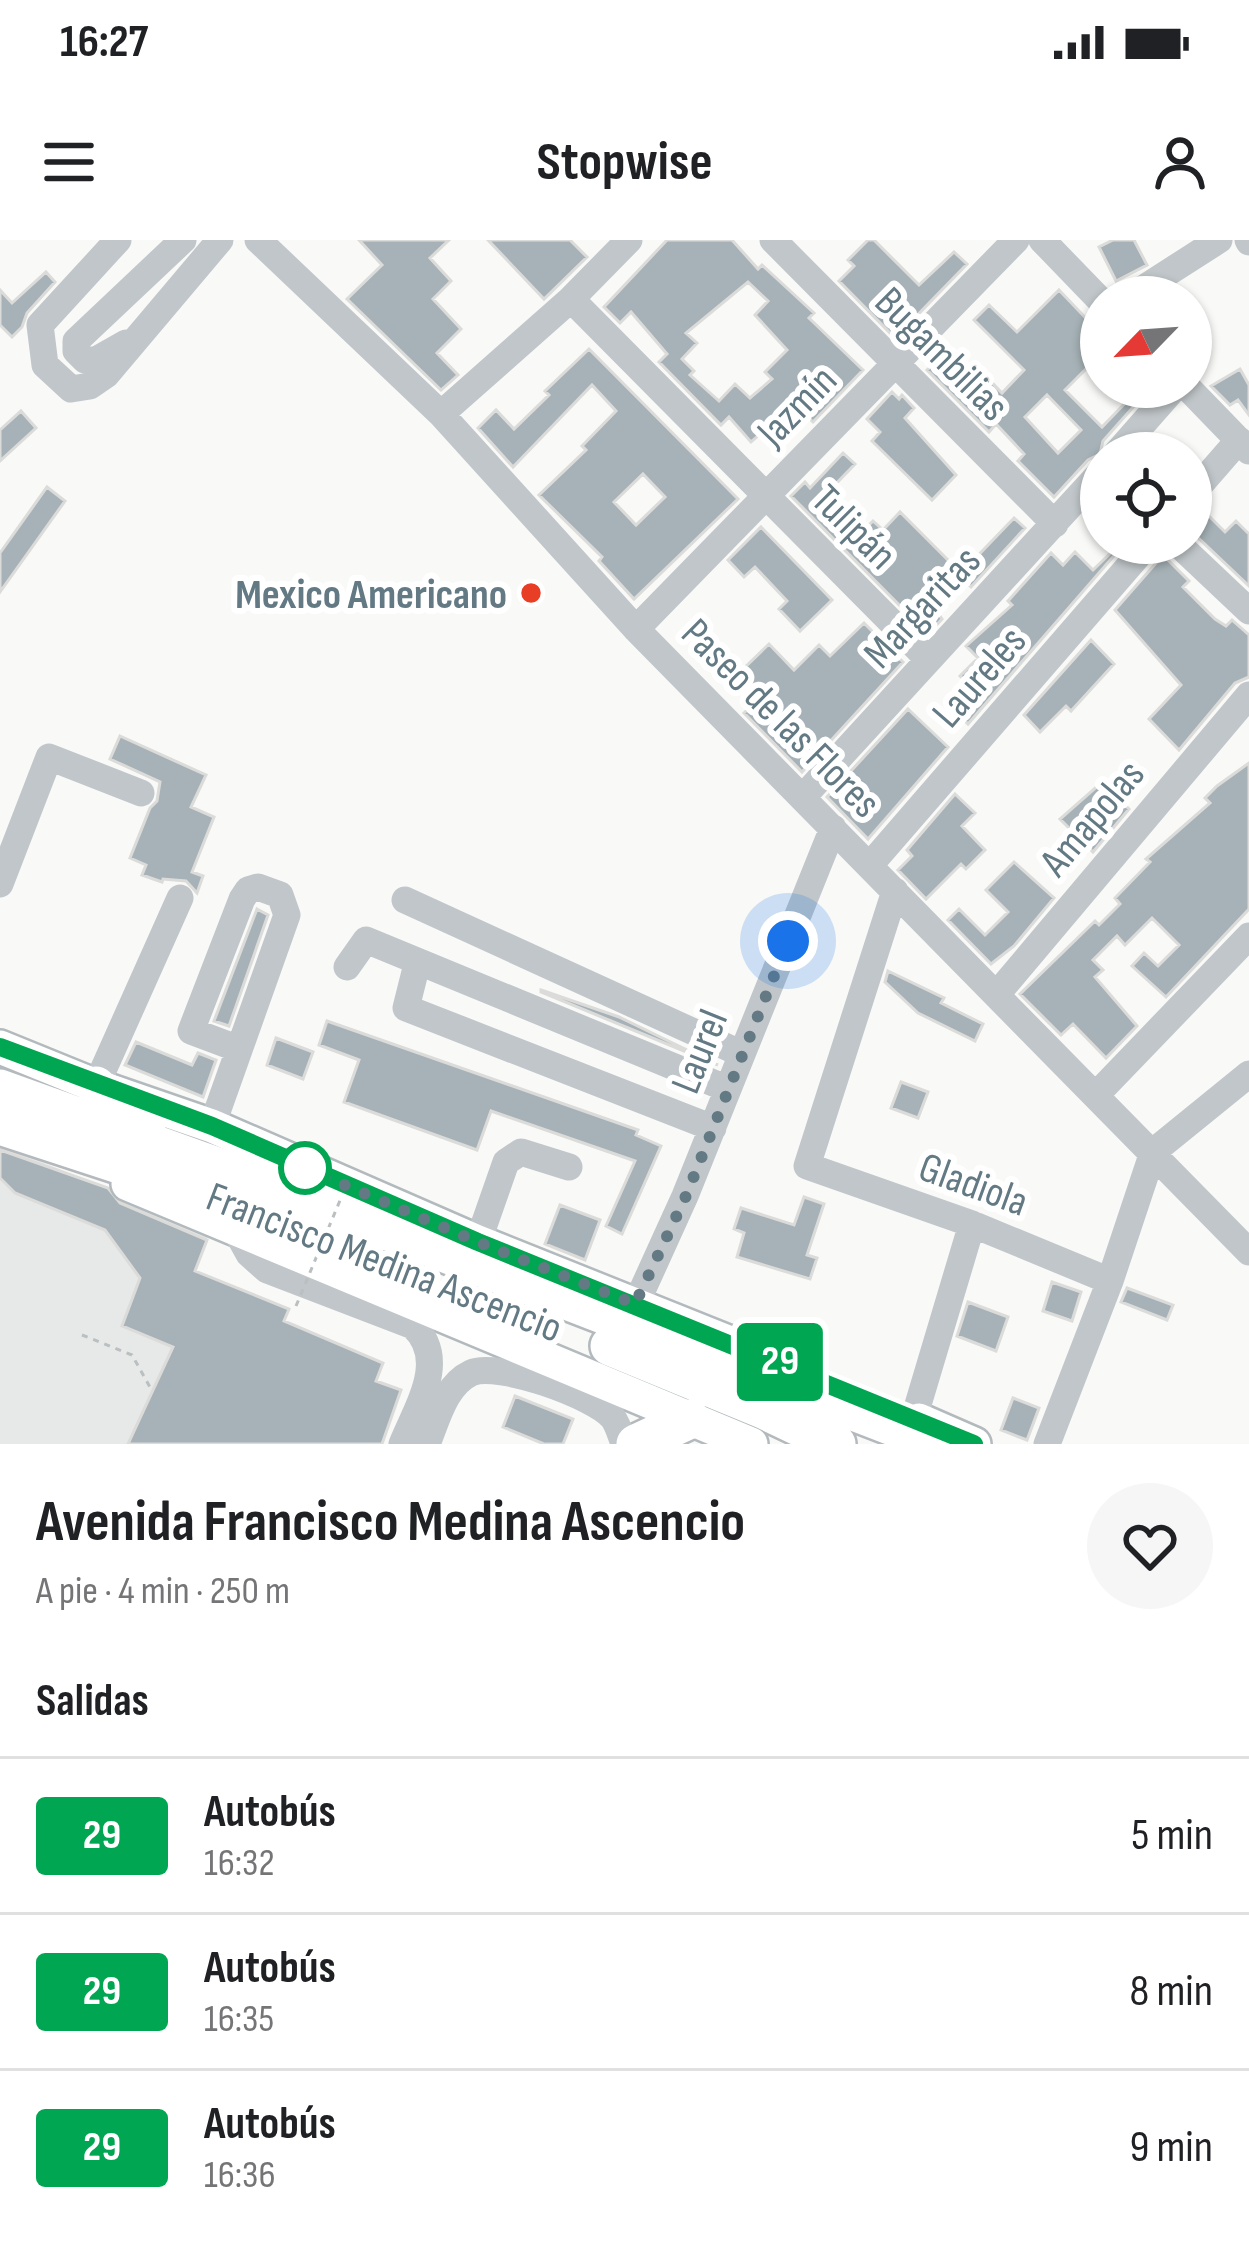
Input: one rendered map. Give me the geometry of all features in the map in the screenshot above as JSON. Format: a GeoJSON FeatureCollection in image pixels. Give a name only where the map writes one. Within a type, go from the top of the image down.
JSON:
{"type":"FeatureCollection","features":[{"type":"Feature","properties":{"kind":"highway"},"geometry":{"type":"LineString","coordinates":[[96,1086],[160,1146]]}},
{"type":"Feature","properties":{"kind":"highway","name":"Francisco Medina Ascencio"},"geometry":{"type":"LineString","coordinates":[[0,1088],[926,1431]]}},
{"type":"Feature","properties":{"kind":"highway","name":"Francisco Medina Ascencio"},"geometry":{"type":"LineString","coordinates":[[1,1126],[241,1204],[500,1301],[757,1426],[836,1444]]}},
{"type":"Feature","properties":{"kind":"highway"},"geometry":{"type":"LineString","coordinates":[[636,1444],[690,1419]]}},
{"type":"Feature","properties":{"kind":"main road","name":"Francisco Medina Ascencio"},"geometry":{"type":"LineString","coordinates":[[0,1047],[212,1126],[926,1431],[974,1444]]}},
{"type":"Feature","properties":{"kind":"main road"},"geometry":{"type":"LineString","coordinates":[[1,1126],[56,1155],[690,1419],[757,1426]]}},
{"type":"Feature","properties":{"kind":"street"},"geometry":{"type":"LineString","coordinates":[[118,240],[40,325],[45,365],[71,389],[90,386],[106,374],[220,240]]}},
{"type":"Feature","properties":{"kind":"street"},"geometry":{"type":"LineString","coordinates":[[140,335],[96,360],[85,360],[76,351],[76,341],[183,240]]}},
{"type":"Feature","properties":{"kind":"street","name":"Paseo de las Flores"},"geometry":{"type":"LineString","coordinates":[[258,240],[441,414],[636,629],[1249,1252]]}},
{"type":"Feature","properties":{"kind":"street"},"geometry":{"type":"LineString","coordinates":[[441,414],[571,299],[629,240]]}},
{"type":"Feature","properties":{"kind":"street","name":"Bugambilias"},"geometry":{"type":"LineString","coordinates":[[773,240],[1055,524]]}},
{"type":"Feature","properties":{"kind":"street","name":"Jazmín"},"geometry":{"type":"LineString","coordinates":[[636,629],[1016,240]]}},
{"type":"Feature","properties":{"kind":"street"},"geometry":{"type":"LineString","coordinates":[[1042,240],[1080,279]]}},
{"type":"Feature","properties":{"kind":"street"},"geometry":{"type":"LineString","coordinates":[[1163,276],[1219,240]]}},
{"type":"Feature","properties":{"kind":"street","name":"Tulipán"},"geometry":{"type":"LineString","coordinates":[[571,299],[928,658]]}},
{"type":"Feature","properties":{"kind":"street"},"geometry":{"type":"LineString","coordinates":[[1135,432],[1157,408]]}},
{"type":"Feature","properties":{"kind":"street"},"geometry":{"type":"LineString","coordinates":[[1207,408],[1244,446],[1212,476]]}},
{"type":"Feature","properties":{"kind":"street","name":"Margaritas"},"geometry":{"type":"LineString","coordinates":[[803,797],[1080,496]]}},
{"type":"Feature","properties":{"kind":"street","name":"Laureles"},"geometry":{"type":"LineString","coordinates":[[870,865],[1131,564]]}},
{"type":"Feature","properties":{"kind":"street"},"geometry":{"type":"LineString","coordinates":[[1199,564],[1249,611]]}},
{"type":"Feature","properties":{"kind":"street","name":"Amapolas"},"geometry":{"type":"LineString","coordinates":[[997,994],[1249,695]]}},
{"type":"Feature","properties":{"kind":"street"},"geometry":{"type":"LineString","coordinates":[[0,884],[49,758],[141,793]]}},
{"type":"Feature","properties":{"kind":"street","name":"Laurel"},"geometry":{"type":"LineString","coordinates":[[635,1304],[713,1128],[833,828]]}},
{"type":"Feature","properties":{"kind":"street"},"geometry":{"type":"LineString","coordinates":[[212,1126],[287,915],[280,895],[259,887],[248,890],[242,899],[191,1031],[239,1049]]}},
{"type":"Feature","properties":{"kind":"street","name":"Gladiola"},"geometry":{"type":"LineString","coordinates":[[895,891],[807,1166],[972,1224],[1110,1282]]}},
{"type":"Feature","properties":{"kind":"street"},"geometry":{"type":"LineString","coordinates":[[96,1086],[180,898]]}},
{"type":"Feature","properties":{"kind":"street"},"geometry":{"type":"LineString","coordinates":[[405,900],[742,1054]]}},
{"type":"Feature","properties":{"kind":"street"},"geometry":{"type":"LineString","coordinates":[[1096,1096],[1249,937]]}},
{"type":"Feature","properties":{"kind":"street"},"geometry":{"type":"LineString","coordinates":[[347,968],[366,940],[728,1089]]}},
{"type":"Feature","properties":{"kind":"street"},"geometry":{"type":"LineString","coordinates":[[417,964],[406,1009],[713,1128]]}},
{"type":"Feature","properties":{"kind":"street"},"geometry":{"type":"LineString","coordinates":[[594,1082],[607,1040]]}},
{"type":"Feature","properties":{"kind":"street"},"geometry":{"type":"LineString","coordinates":[[1047,1444],[1110,1282],[1153,1152],[1249,1074]]}},
{"type":"Feature","properties":{"kind":"street"},"geometry":{"type":"LineString","coordinates":[[478,1242],[512,1156],[521,1152],[569,1167]]}},
{"type":"Feature","properties":{"kind":"street"},"geometry":{"type":"LineString","coordinates":[[926,1431],[972,1224]]}},
{"type":"Feature","properties":{"kind":"street"},"geometry":{"type":"LineString","coordinates":[[234,1227],[249,1254],[267,1270],[413,1326],[423,1335],[430,1374],[402,1444]]}},
{"type":"Feature","properties":{"kind":"street"},"geometry":{"type":"LineString","coordinates":[[427,1444],[456,1384],[469,1373],[495,1368],[596,1405],[612,1417],[624,1444]]}},
{"type":"Feature","properties":{"kind":"path"},"geometry":{"type":"LineString","coordinates":[[296,1306],[351,1174]]}},
{"type":"Feature","properties":{"kind":"path"},"geometry":{"type":"LineString","coordinates":[[82,1336],[132,1354],[152,1388]]}},
{"type":"Feature","properties":{"kind":"shaded area"},"geometry":{"type":"Polygon","coordinates":[[[0,1145],[210,1230],[196,1271],[285,1321],[383,1363],[377,1381],[401,1390],[382,1444],[0,1444],[0,1145]]]}},
{"type":"Feature","properties":{"kind":"building"},"geometry":{"type":"Polygon","coordinates":[[[359,240],[449,240],[430,258],[451,281],[433,299],[461,329],[437,353],[458,375],[441,390],[347,299],[382,265],[359,240]]]}},
{"type":"Feature","properties":{"kind":"building"},"geometry":{"type":"Polygon","coordinates":[[[488,240],[570,240],[587,257],[544,299],[488,240]]]}},
{"type":"Feature","properties":{"kind":"building"},"geometry":{"type":"Polygon","coordinates":[[[667,240],[732,240],[758,269],[762,265],[814,313],[809,318],[863,370],[813,422],[802,412],[773,439],[765,430],[751,442],[729,417],[721,425],[659,362],[667,354],[631,312],[620,323],[604,307],[667,240]],[[748,282],[686,333],[697,343],[682,359],[694,371],[690,375],[719,401],[735,384],[750,398],[772,379],[765,372],[787,350],[755,315],[768,301],[748,282]]]}},
{"type":"Feature","properties":{"kind":"building"},"geometry":{"type":"Polygon","coordinates":[[[868,240],[874,240],[919,285],[954,252],[967,264],[895,338],[839,281],[854,266],[848,260],[868,240]]]}},
{"type":"Feature","properties":{"kind":"building"},"geometry":{"type":"Polygon","coordinates":[[[1113,240],[1134,240],[1147,265],[1126,276],[1114,276],[1099,247],[1113,240]]]}},
{"type":"Feature","properties":{"kind":"building"},"geometry":{"type":"Polygon","coordinates":[[[46,272],[55,282],[12,337],[0,325],[0,290],[12,303],[46,272]]]}},
{"type":"Feature","properties":{"kind":"building"},"geometry":{"type":"Polygon","coordinates":[[[1059,290],[1080,312],[1080,375],[1065,390],[1102,427],[1120,408],[1132,408],[1111,432],[1080,432],[1080,469],[1054,497],[1018,461],[1024,454],[996,424],[989,432],[927,370],[944,354],[966,376],[976,366],[1002,393],[1024,370],[974,320],[989,305],[1017,332],[1059,290]],[[1047,395],[1025,417],[1058,453],[1081,430],[1047,395]]]}},
{"type":"Feature","properties":{"kind":"building"},"geometry":{"type":"Polygon","coordinates":[[[589,349],[738,499],[634,599],[599,561],[602,557],[539,495],[586,450],[582,446],[616,411],[592,385],[513,467],[478,428],[496,410],[514,429],[549,395],[545,391],[589,349]],[[643,474],[614,502],[636,525],[665,497],[643,474]]]}},
{"type":"Feature","properties":{"kind":"building"},"geometry":{"type":"Polygon","coordinates":[[[1240,369],[1249,385],[1249,415],[1238,400],[1230,405],[1212,385],[1240,369]]]}},
{"type":"Feature","properties":{"kind":"building"},"geometry":{"type":"Polygon","coordinates":[[[892,392],[914,408],[905,418],[956,475],[932,500],[872,441],[880,432],[867,419],[892,392]]]}},
{"type":"Feature","properties":{"kind":"building"},"geometry":{"type":"Polygon","coordinates":[[[21,411],[36,428],[0,461],[0,430],[21,411]]]}},
{"type":"Feature","properties":{"kind":"building"},"geometry":{"type":"Polygon","coordinates":[[[843,453],[855,464],[830,490],[868,526],[873,521],[883,530],[900,512],[961,573],[1014,518],[1025,528],[971,587],[962,579],[934,607],[942,619],[928,634],[791,496],[805,482],[810,488],[843,453]]]}},
{"type":"Feature","properties":{"kind":"building"},"geometry":{"type":"Polygon","coordinates":[[[47,487],[65,501],[0,592],[0,553],[47,487]]]}},
{"type":"Feature","properties":{"kind":"building"},"geometry":{"type":"Polygon","coordinates":[[[1212,519],[1225,532],[1236,521],[1249,534],[1249,586],[1212,551],[1212,519]]]}},
{"type":"Feature","properties":{"kind":"building"},"geometry":{"type":"Polygon","coordinates":[[[761,527],[832,600],[800,631],[779,609],[787,601],[755,567],[744,577],[728,560],[761,527]]]}},
{"type":"Feature","properties":{"kind":"building"},"geometry":{"type":"Polygon","coordinates":[[[1075,552],[1080,564],[1093,570],[1107,564],[968,724],[956,712],[976,692],[960,676],[978,658],[966,646],[1012,605],[1008,601],[1051,553],[1063,565],[1075,552]]]}},
{"type":"Feature","properties":{"kind":"building"},"geometry":{"type":"Polygon","coordinates":[[[1155,564],[1172,564],[1189,581],[1183,587],[1215,619],[1226,626],[1232,620],[1249,635],[1249,677],[1235,683],[1179,750],[1149,719],[1181,685],[1115,610],[1155,564]]]}},
{"type":"Feature","properties":{"kind":"building"},"geometry":{"type":"Polygon","coordinates":[[[864,623],[903,662],[802,772],[744,713],[761,696],[739,673],[769,644],[794,670],[819,645],[830,656],[864,623]]]}},
{"type":"Feature","properties":{"kind":"building"},"geometry":{"type":"Polygon","coordinates":[[[1091,640],[1114,664],[1071,711],[1066,706],[1040,732],[1024,715],[1091,640]]]}},
{"type":"Feature","properties":{"kind":"building"},"geometry":{"type":"Polygon","coordinates":[[[908,709],[948,747],[868,839],[827,797],[908,709]]]}},
{"type":"Feature","properties":{"kind":"building"},"geometry":{"type":"Polygon","coordinates":[[[120,736],[206,775],[191,807],[214,817],[192,872],[203,876],[197,893],[186,881],[162,882],[142,875],[146,865],[130,858],[157,801],[160,782],[110,759],[120,736]]]}},
{"type":"Feature","properties":{"kind":"building"},"geometry":{"type":"Polygon","coordinates":[[[1249,763],[1249,909],[1166,997],[1132,966],[1144,953],[1158,966],[1179,945],[1152,918],[1125,945],[1117,936],[1093,960],[1103,970],[1095,977],[1137,1026],[1106,1058],[1073,1024],[1061,1035],[1020,994],[1095,921],[1099,925],[1120,904],[1115,898],[1150,862],[1146,859],[1210,803],[1205,798],[1217,786],[1249,763]]]}},
{"type":"Feature","properties":{"kind":"building"},"geometry":{"type":"Polygon","coordinates":[[[1102,782],[1129,809],[1093,852],[1060,819],[1102,782]]]}},
{"type":"Feature","properties":{"kind":"building"},"geometry":{"type":"Polygon","coordinates":[[[955,794],[975,813],[962,826],[985,850],[966,869],[961,864],[926,899],[898,870],[912,856],[907,850],[955,794]]]}},
{"type":"Feature","properties":{"kind":"building"},"geometry":{"type":"Polygon","coordinates":[[[1014,862],[1054,898],[1014,946],[991,964],[948,920],[959,909],[985,935],[1008,912],[986,890],[1014,862]]]}},
{"type":"Feature","properties":{"kind":"building"},"geometry":{"type":"Polygon","coordinates":[[[257,909],[268,915],[229,1026],[214,1021],[257,909]]]}},
{"type":"Feature","properties":{"kind":"building"},"geometry":{"type":"Polygon","coordinates":[[[888,971],[944,998],[941,1003],[983,1024],[975,1041],[918,1013],[885,982],[888,971]]]}},
{"type":"Feature","properties":{"kind":"building"},"geometry":{"type":"Polygon","coordinates":[[[541,992],[619,1017],[718,1065],[541,992]]]}},
{"type":"Feature","properties":{"kind":"building"},"geometry":{"type":"Polygon","coordinates":[[[327,1021],[638,1130],[636,1135],[661,1146],[622,1234],[606,1226],[635,1161],[491,1111],[477,1150],[344,1102],[359,1060],[319,1045],[327,1021]]]}},
{"type":"Feature","properties":{"kind":"building"},"geometry":{"type":"Polygon","coordinates":[[[276,1038],[313,1052],[303,1079],[267,1065],[276,1038]]]}},
{"type":"Feature","properties":{"kind":"building"},"geometry":{"type":"Polygon","coordinates":[[[136,1042],[192,1065],[198,1053],[216,1060],[203,1097],[125,1065],[136,1042]]]}},
{"type":"Feature","properties":{"kind":"building"},"geometry":{"type":"Polygon","coordinates":[[[901,1082],[928,1092],[918,1118],[891,1108],[901,1082]]]}},
{"type":"Feature","properties":{"kind":"building"},"geometry":{"type":"Polygon","coordinates":[[[0,1150],[108,1188],[120,1203],[207,1240],[195,1271],[289,1309],[284,1321],[383,1363],[376,1381],[401,1390],[382,1444],[128,1444],[173,1347],[122,1326],[140,1278],[105,1230],[15,1193],[0,1178],[0,1150]]]}},
{"type":"Feature","properties":{"kind":"building"},"geometry":{"type":"Polygon","coordinates":[[[804,1197],[824,1204],[807,1255],[817,1258],[810,1279],[737,1257],[744,1233],[734,1229],[741,1208],[794,1225],[804,1197]]]}},
{"type":"Feature","properties":{"kind":"building"},"geometry":{"type":"Polygon","coordinates":[[[560,1205],[600,1220],[585,1260],[545,1244],[560,1205]]]}},
{"type":"Feature","properties":{"kind":"building"},"geometry":{"type":"Polygon","coordinates":[[[1052,1282],[1081,1292],[1072,1321],[1043,1311],[1052,1282]]]}},
{"type":"Feature","properties":{"kind":"building"},"geometry":{"type":"Polygon","coordinates":[[[1127,1288],[1173,1305],[1167,1320],[1121,1302],[1127,1288]]]}},
{"type":"Feature","properties":{"kind":"building"},"geometry":{"type":"Polygon","coordinates":[[[968,1302],[1008,1317],[996,1351],[957,1336],[968,1302]]]}},
{"type":"Feature","properties":{"kind":"building"},"geometry":{"type":"Polygon","coordinates":[[[515,1396],[573,1419],[563,1444],[544,1444],[503,1427],[515,1396]]]}},
{"type":"Feature","properties":{"kind":"building"},"geometry":{"type":"Polygon","coordinates":[[[1013,1398],[1039,1408],[1027,1440],[1001,1430],[1013,1398]]]}},
{"type":"Feature","properties":{"kind":"bus line","name":"29"},"geometry":{"type":"LineString","coordinates":[[0,1047],[212,1126],[478,1242],[974,1444]]}},
{"type":"Feature","properties":{"kind":"place","name":"Mexico Americano"},"geometry":{"type":"Point","coordinates":[531,593]}},
{"type":"Feature","properties":{"kind":"route"},"geometry":{"type":"LineString","coordinates":[[305,1168],[635,1304],[686,1196],[788,941]]}}]}
